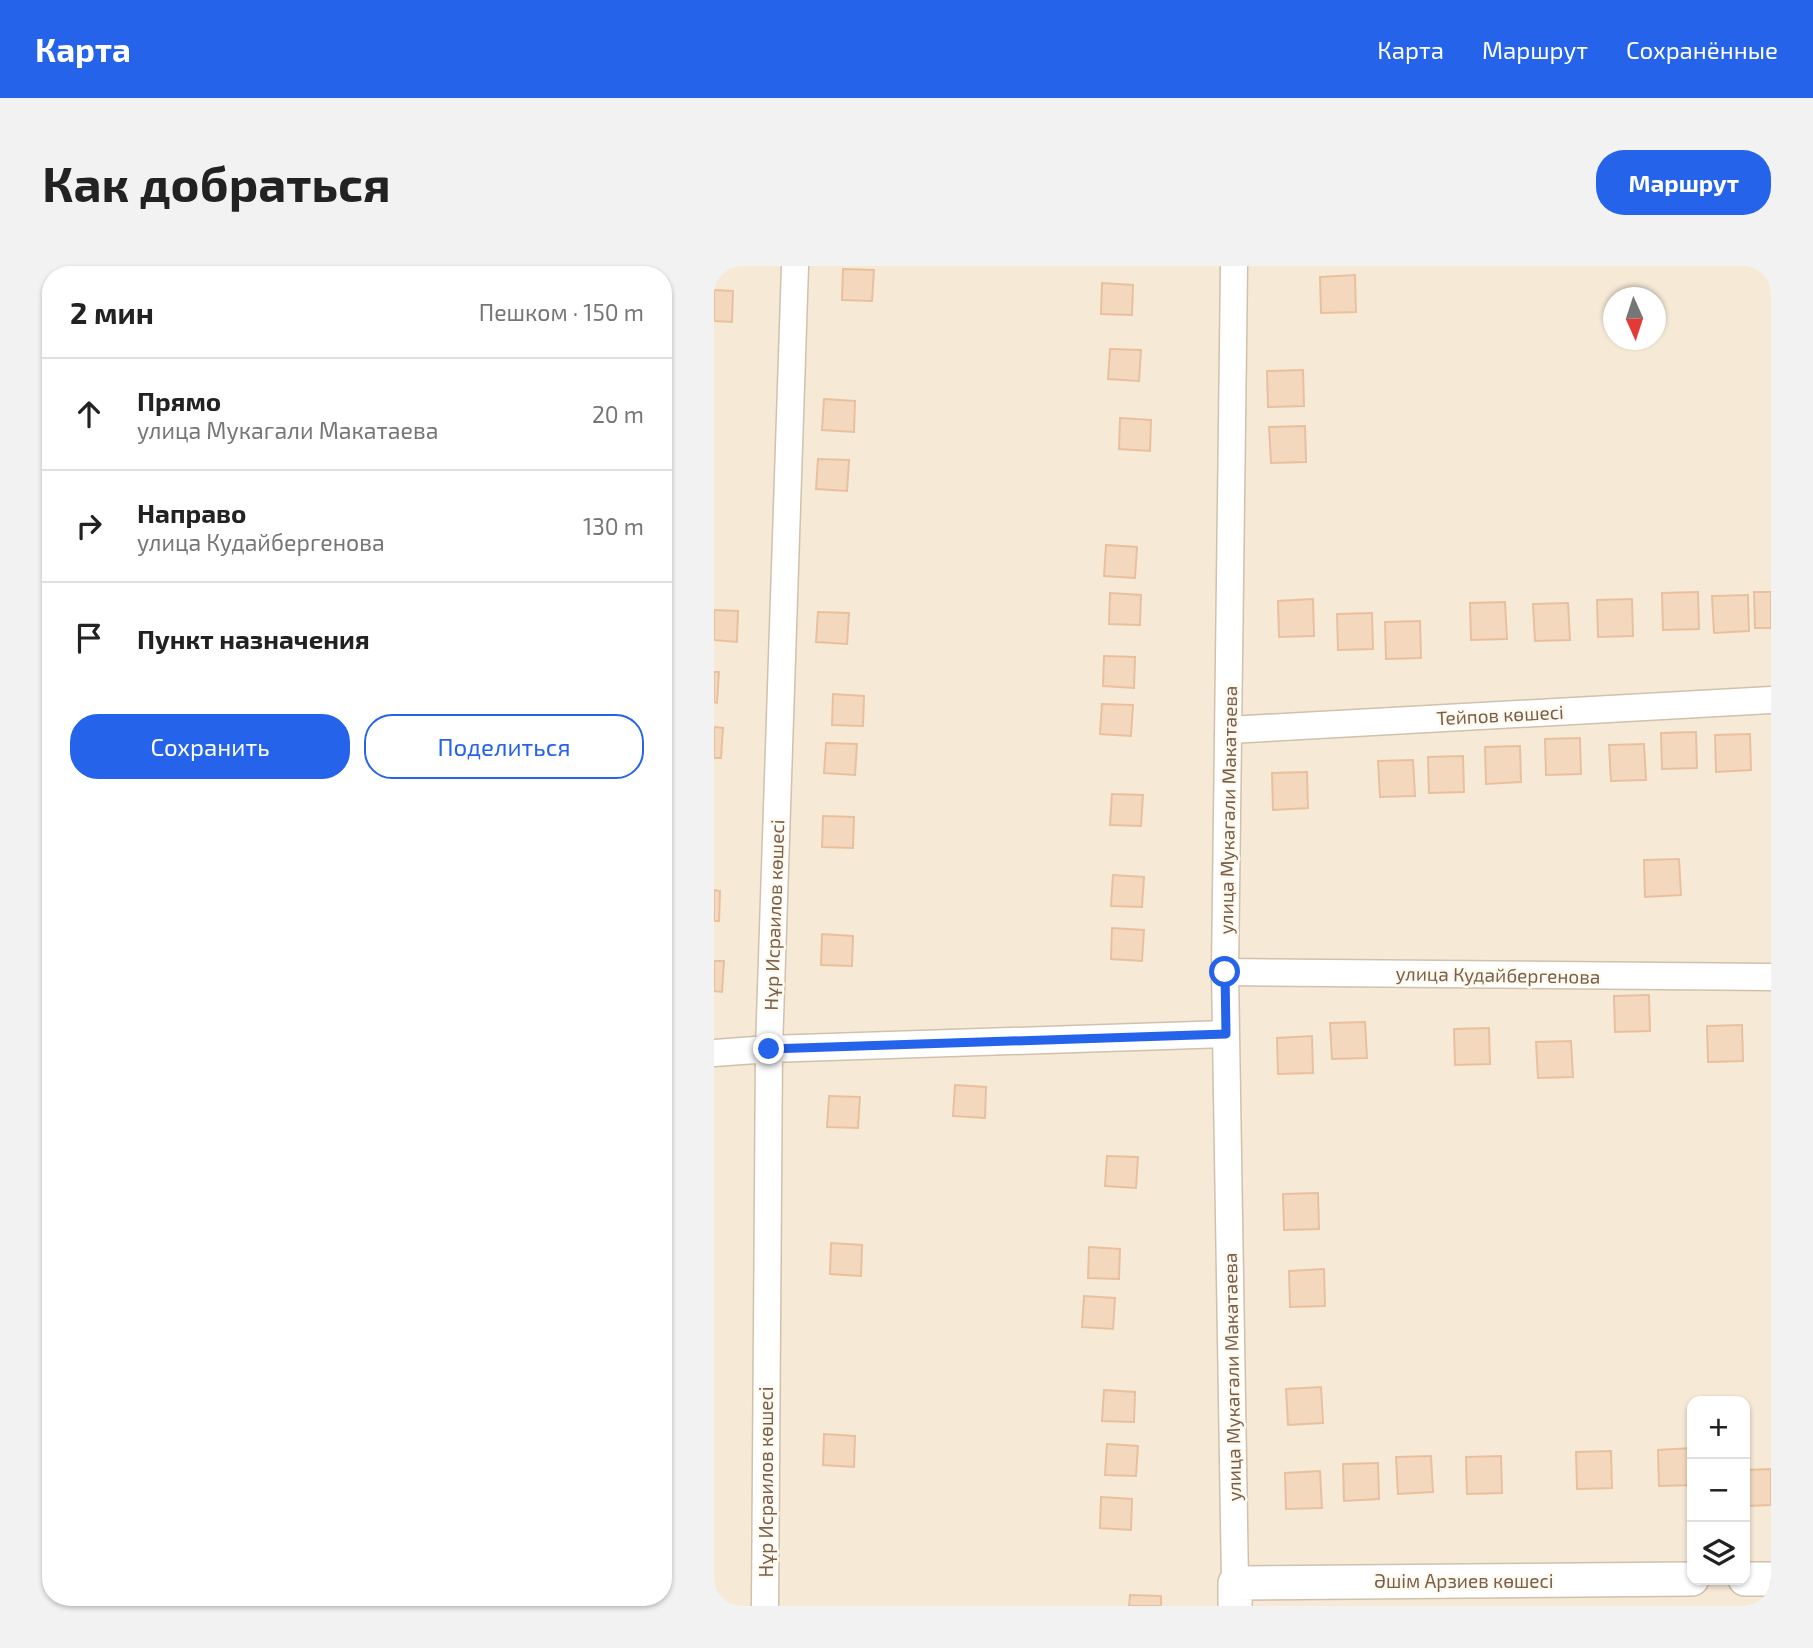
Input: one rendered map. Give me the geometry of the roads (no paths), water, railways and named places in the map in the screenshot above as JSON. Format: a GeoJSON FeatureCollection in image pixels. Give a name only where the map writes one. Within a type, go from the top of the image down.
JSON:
{"type":"FeatureCollection","features":[{"type":"Feature","properties":{"kind":"street","name":"Нұр Исраилов көшесі"},"geometry":{"type":"LineString","coordinates":[[765,1606],[769,1049],[794,266]]}},
{"type":"Feature","properties":{"kind":"street","name":"улица Мукагали Макатаева"},"geometry":{"type":"LineString","coordinates":[[1234,266],[1225,972],[1235,1594]]}},
{"type":"Feature","properties":{"kind":"street","name":"Тейпов көшесі"},"geometry":{"type":"LineString","coordinates":[[1230,730],[1771,700]]}},
{"type":"Feature","properties":{"kind":"street","name":"улица Кудайбергенова"},"geometry":{"type":"LineString","coordinates":[[1225,972],[1771,977]]}},
{"type":"Feature","properties":{"kind":"street"},"geometry":{"type":"LineString","coordinates":[[714,1053],[1226,1034]]}},
{"type":"Feature","properties":{"kind":"street","name":"Әшім Арзиев көшесі"},"geometry":{"type":"LineString","coordinates":[[1235,1594],[1687,1579]]}},
{"type":"Feature","properties":{"kind":"street"},"geometry":{"type":"LineString","coordinates":[[1750,1579],[1771,1579]]}}]}
